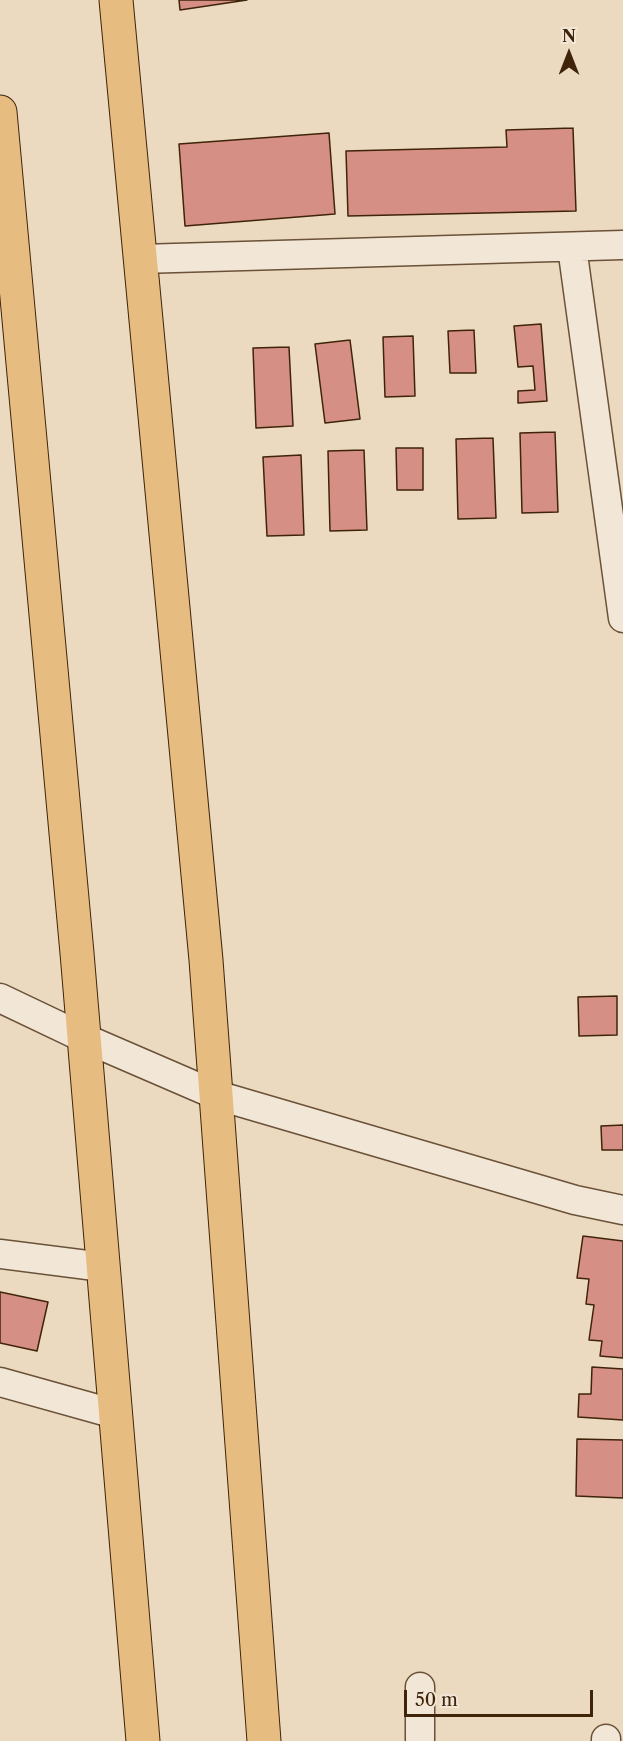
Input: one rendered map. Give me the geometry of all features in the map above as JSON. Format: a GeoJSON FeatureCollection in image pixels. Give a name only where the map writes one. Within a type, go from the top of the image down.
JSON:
{"type":"FeatureCollection","features":[{"type":"Feature","properties":{"kind":"main road"},"geometry":{"type":"LineString","coordinates":[[116,0],[216,1095],[264,1741]]}},
{"type":"Feature","properties":{"kind":"main road"},"geometry":{"type":"LineString","coordinates":[[0,112],[84,1038],[143,1741]]}},
{"type":"Feature","properties":{"kind":"street"},"geometry":{"type":"LineString","coordinates":[[140,259],[623,245]]}},
{"type":"Feature","properties":{"kind":"street"},"geometry":{"type":"LineString","coordinates":[[572,247],[622,603]]}},
{"type":"Feature","properties":{"kind":"street"},"geometry":{"type":"LineString","coordinates":[[0,998],[84,1038],[216,1095],[564,1196],[623,1210]]}},
{"type":"Feature","properties":{"kind":"street"},"geometry":{"type":"LineString","coordinates":[[0,1254],[103,1267]]}},
{"type":"Feature","properties":{"kind":"street"},"geometry":{"type":"LineString","coordinates":[[0,1382],[115,1414]]}},
{"type":"Feature","properties":{"kind":"street"},"geometry":{"type":"LineString","coordinates":[[420,1687],[420,1741]]}},
{"type":"Feature","properties":{"kind":"building"},"geometry":{"type":"Polygon","coordinates":[[[179,0],[247,0],[180,10],[179,0]]]}},
{"type":"Feature","properties":{"kind":"building"},"geometry":{"type":"Polygon","coordinates":[[[573,128],[576,211],[348,216],[346,151],[507,147],[506,130],[573,128]]]}},
{"type":"Feature","properties":{"kind":"building"},"geometry":{"type":"Polygon","coordinates":[[[329,133],[335,214],[185,226],[179,144],[329,133]]]}},
{"type":"Feature","properties":{"kind":"building"},"geometry":{"type":"Polygon","coordinates":[[[541,324],[547,401],[518,403],[518,391],[535,390],[533,366],[518,367],[514,326],[541,324]]]}},
{"type":"Feature","properties":{"kind":"building"},"geometry":{"type":"Polygon","coordinates":[[[474,330],[476,373],[450,373],[448,331],[474,330]]]}},
{"type":"Feature","properties":{"kind":"building"},"geometry":{"type":"Polygon","coordinates":[[[413,336],[415,396],[385,397],[383,337],[413,336]]]}},
{"type":"Feature","properties":{"kind":"building"},"geometry":{"type":"Polygon","coordinates":[[[350,340],[360,419],[325,423],[315,344],[350,340]]]}},
{"type":"Feature","properties":{"kind":"building"},"geometry":{"type":"Polygon","coordinates":[[[289,347],[293,426],[256,428],[253,348],[289,347]]]}},
{"type":"Feature","properties":{"kind":"building"},"geometry":{"type":"Polygon","coordinates":[[[555,432],[558,512],[522,513],[520,433],[555,432]]]}},
{"type":"Feature","properties":{"kind":"building"},"geometry":{"type":"Polygon","coordinates":[[[493,438],[496,518],[458,519],[456,439],[493,438]]]}},
{"type":"Feature","properties":{"kind":"building"},"geometry":{"type":"Polygon","coordinates":[[[396,448],[423,448],[423,490],[397,490],[396,448]]]}},
{"type":"Feature","properties":{"kind":"building"},"geometry":{"type":"Polygon","coordinates":[[[364,450],[367,530],[330,531],[328,451],[364,450]]]}},
{"type":"Feature","properties":{"kind":"building"},"geometry":{"type":"Polygon","coordinates":[[[301,455],[304,535],[267,536],[263,457],[301,455]]]}},
{"type":"Feature","properties":{"kind":"building"},"geometry":{"type":"Polygon","coordinates":[[[617,996],[617,1035],[579,1036],[578,997],[617,996]]]}},
{"type":"Feature","properties":{"kind":"building"},"geometry":{"type":"Polygon","coordinates":[[[623,1125],[623,1150],[602,1150],[601,1126],[623,1125]]]}},
{"type":"Feature","properties":{"kind":"building"},"geometry":{"type":"Polygon","coordinates":[[[583,1236],[623,1241],[623,1358],[600,1356],[602,1341],[589,1340],[594,1305],[586,1304],[589,1279],[577,1278],[583,1236]]]}},
{"type":"Feature","properties":{"kind":"building"},"geometry":{"type":"Polygon","coordinates":[[[0,1292],[48,1302],[37,1351],[0,1343],[0,1292]]]}},
{"type":"Feature","properties":{"kind":"building"},"geometry":{"type":"Polygon","coordinates":[[[592,1367],[623,1369],[623,1420],[578,1417],[579,1394],[591,1394],[592,1367]]]}},
{"type":"Feature","properties":{"kind":"building"},"geometry":{"type":"Polygon","coordinates":[[[577,1439],[623,1440],[623,1498],[576,1496],[577,1439]]]}}]}
